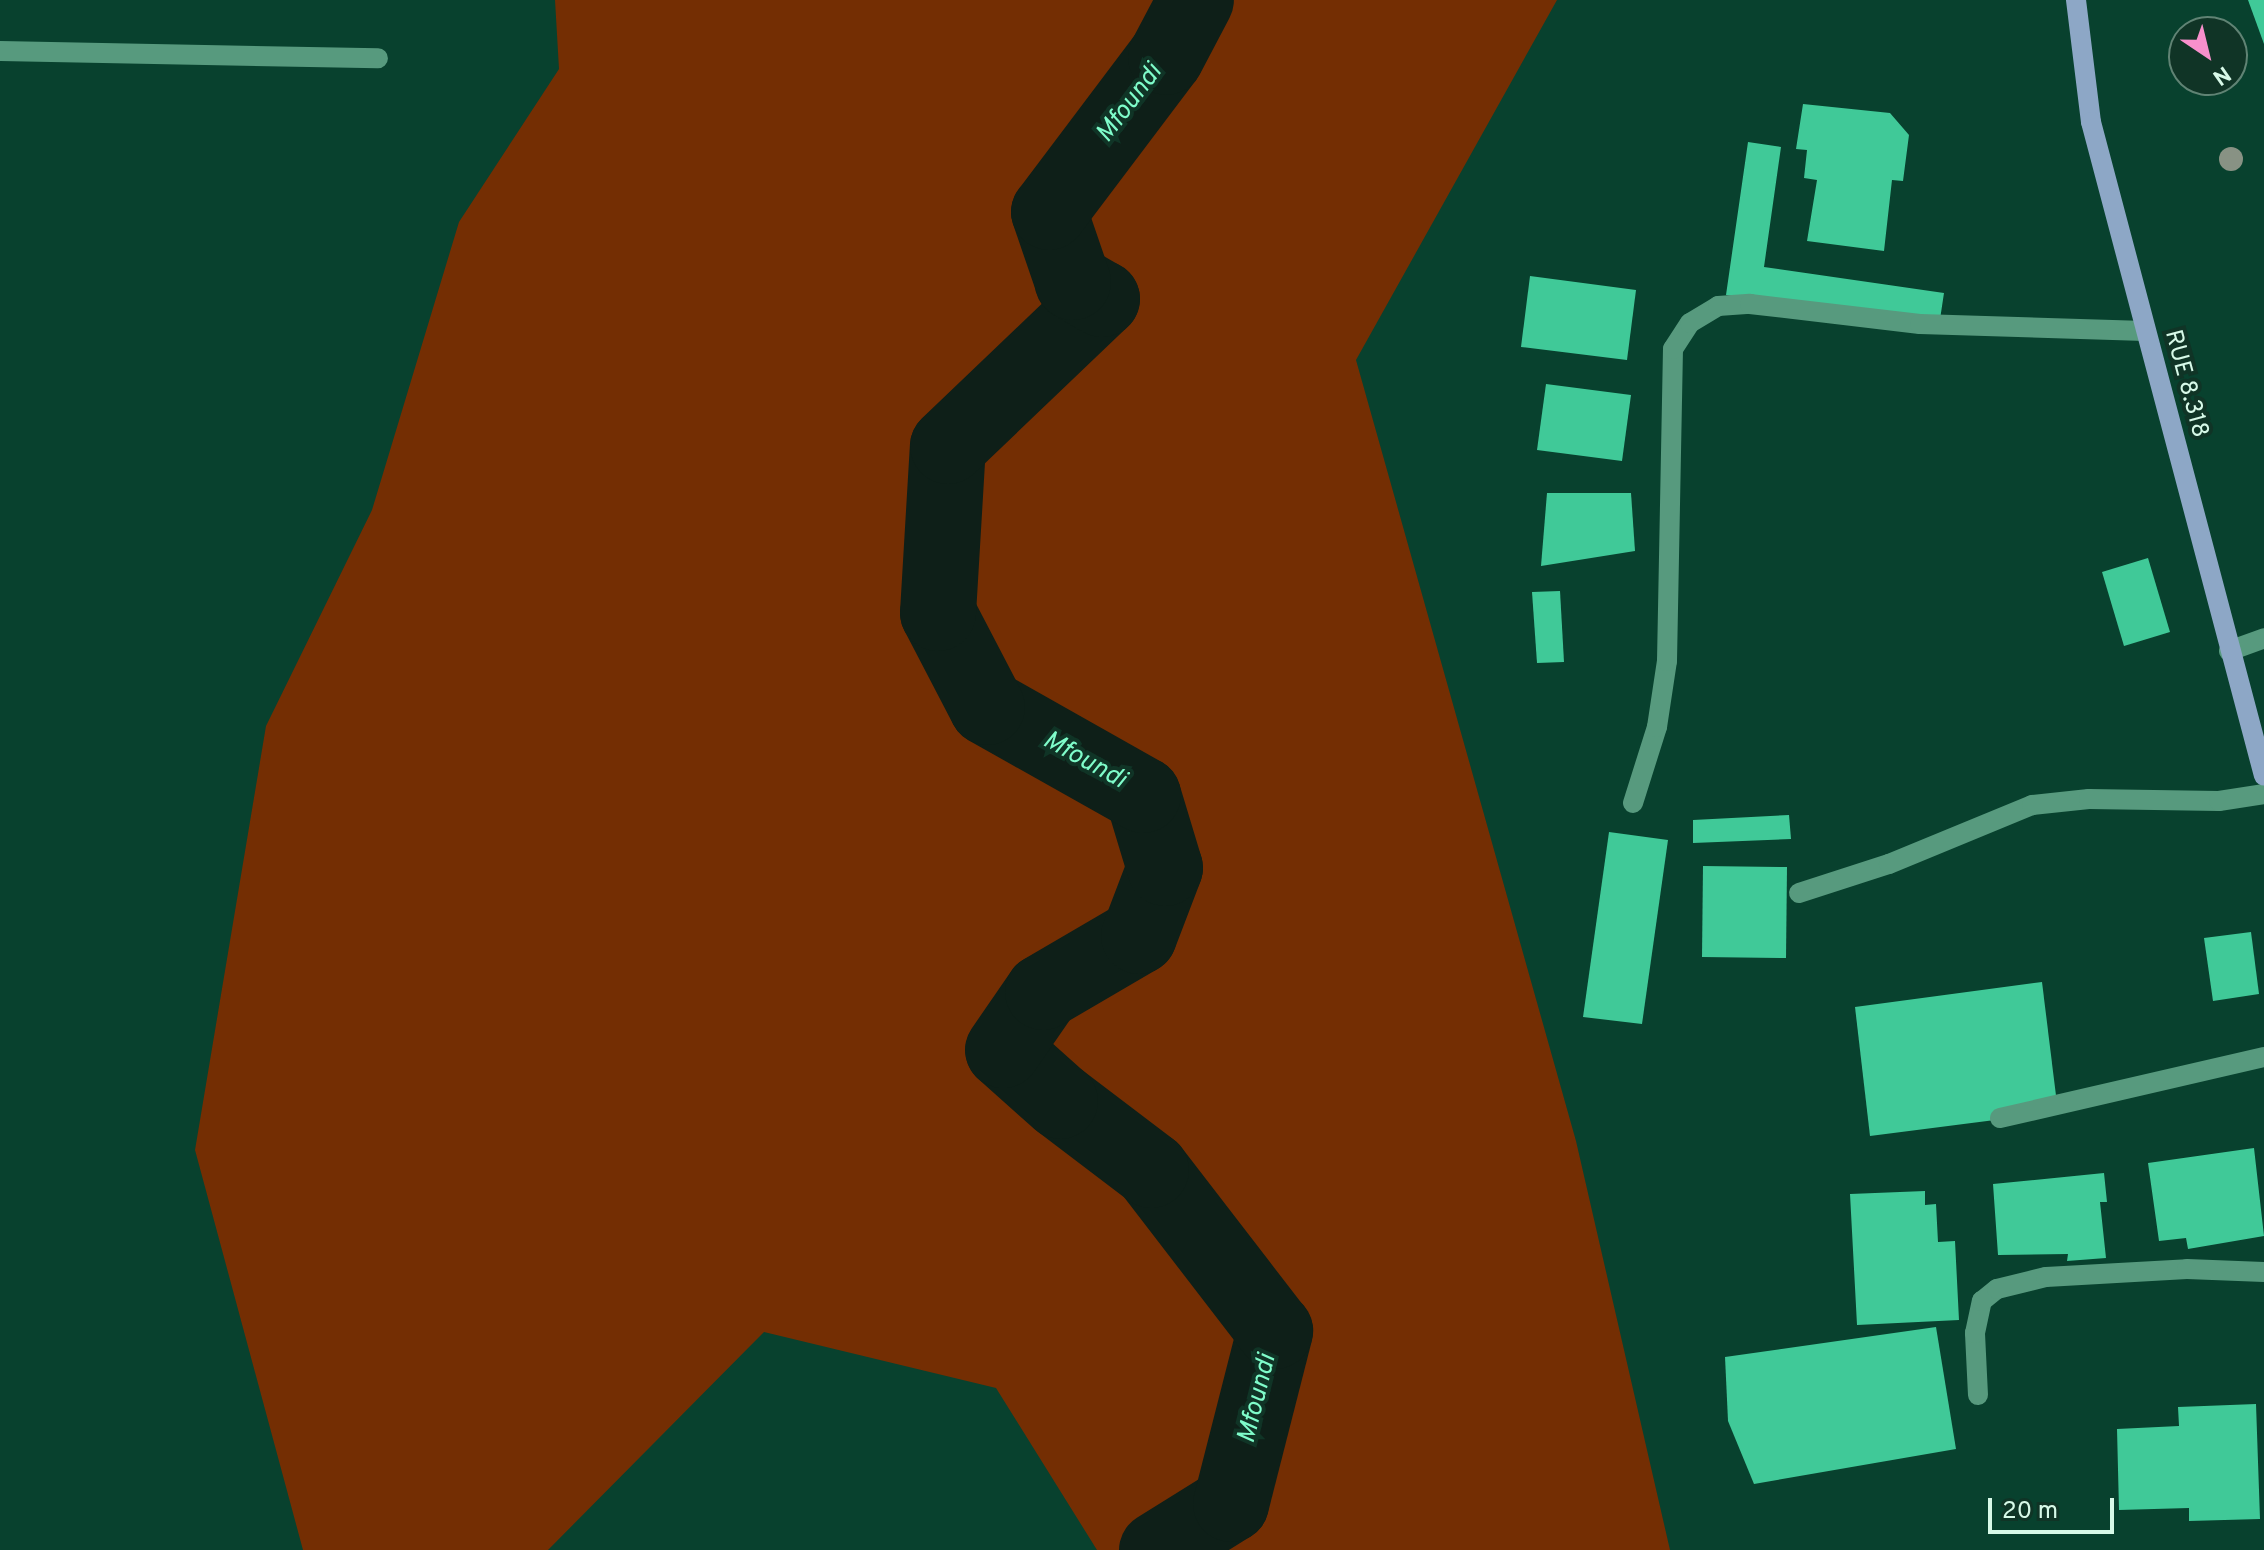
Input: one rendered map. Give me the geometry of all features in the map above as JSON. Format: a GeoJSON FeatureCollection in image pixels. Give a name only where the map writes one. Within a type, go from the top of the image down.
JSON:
{"type":"FeatureCollection","features":[{"type":"Feature","properties":{"kind":"main road","name":"RUE 8.318"},"geometry":{"type":"LineString","coordinates":[[2076,0],[2091,122],[2264,776]]}},
{"type":"Feature","properties":{"kind":"street"},"geometry":{"type":"LineString","coordinates":[[0,51],[378,58]]}},
{"type":"Feature","properties":{"kind":"street"},"geometry":{"type":"LineString","coordinates":[[1633,803],[1657,727],[1667,661],[1673,349],[1690,323],[1718,306],[1750,304],[1920,324],[2145,331]]}},
{"type":"Feature","properties":{"kind":"street"},"geometry":{"type":"LineString","coordinates":[[2229,651],[2264,638]]}},
{"type":"Feature","properties":{"kind":"street"},"geometry":{"type":"LineString","coordinates":[[1799,893],[1889,864],[2032,805],[2089,799],[2219,801],[2264,794]]}},
{"type":"Feature","properties":{"kind":"street"},"geometry":{"type":"LineString","coordinates":[[2000,1118],[2264,1057]]}},
{"type":"Feature","properties":{"kind":"street"},"geometry":{"type":"LineString","coordinates":[[1978,1395],[1975,1333],[1982,1301],[1997,1289],[2046,1277],[2187,1269],[2264,1272]]}},
{"type":"Feature","properties":{"kind":"shaded area"},"geometry":{"type":"Polygon","coordinates":[[[555,0],[1557,0],[1356,360],[1576,1141],[1670,1550],[1097,1550],[996,1388],[764,1332],[548,1550],[303,1550],[195,1150],[266,726],[372,510],[459,222],[559,69],[555,0]]]}},
{"type":"Feature","properties":{"kind":"building"},"geometry":{"type":"Polygon","coordinates":[[[2248,0],[2264,0],[2264,44],[2248,0]]]}},
{"type":"Feature","properties":{"kind":"building"},"geometry":{"type":"Polygon","coordinates":[[[1803,104],[1890,113],[1909,135],[1903,181],[1892,180],[1884,251],[1807,241],[1817,180],[1804,178],[1807,150],[1796,149],[1803,104]]]}},
{"type":"Feature","properties":{"kind":"building"},"geometry":{"type":"Polygon","coordinates":[[[1748,142],[1781,147],[1764,267],[1944,293],[1939,326],[1726,295],[1748,142]]]}},
{"type":"Feature","properties":{"kind":"building"},"geometry":{"type":"Polygon","coordinates":[[[1530,276],[1636,290],[1627,360],[1521,347],[1530,276]]]}},
{"type":"Feature","properties":{"kind":"building"},"geometry":{"type":"Polygon","coordinates":[[[1546,384],[1631,395],[1622,461],[1537,450],[1546,384]]]}},
{"type":"Feature","properties":{"kind":"building"},"geometry":{"type":"Polygon","coordinates":[[[1547,493],[1631,493],[1635,551],[1541,566],[1547,493]]]}},
{"type":"Feature","properties":{"kind":"building"},"geometry":{"type":"Polygon","coordinates":[[[2148,558],[2170,632],[2124,646],[2102,572],[2148,558]]]}},
{"type":"Feature","properties":{"kind":"building"},"geometry":{"type":"Polygon","coordinates":[[[1560,591],[1564,662],[1537,663],[1532,592],[1560,591]]]}},
{"type":"Feature","properties":{"kind":"building"},"geometry":{"type":"Polygon","coordinates":[[[1789,815],[1791,839],[1693,843],[1693,820],[1789,815]]]}},
{"type":"Feature","properties":{"kind":"building"},"geometry":{"type":"Polygon","coordinates":[[[1609,832],[1668,840],[1642,1024],[1583,1017],[1609,832]]]}},
{"type":"Feature","properties":{"kind":"building"},"geometry":{"type":"Polygon","coordinates":[[[1703,866],[1787,867],[1786,958],[1702,957],[1703,866]]]}},
{"type":"Feature","properties":{"kind":"building"},"geometry":{"type":"Polygon","coordinates":[[[2251,932],[2259,994],[2213,1001],[2204,938],[2251,932]]]}},
{"type":"Feature","properties":{"kind":"building"},"geometry":{"type":"Polygon","coordinates":[[[2042,982],[2058,1112],[1870,1136],[1855,1007],[2042,982]]]}},
{"type":"Feature","properties":{"kind":"building"},"geometry":{"type":"Polygon","coordinates":[[[2254,1148],[2264,1236],[2188,1249],[2186,1238],[2159,1241],[2148,1163],[2254,1148]]]}},
{"type":"Feature","properties":{"kind":"building"},"geometry":{"type":"Polygon","coordinates":[[[2104,1173],[2107,1202],[2100,1202],[2106,1258],[2067,1261],[2068,1254],[1998,1255],[1993,1184],[2104,1173]]]}},
{"type":"Feature","properties":{"kind":"building"},"geometry":{"type":"Polygon","coordinates":[[[1925,1191],[1925,1205],[1936,1204],[1938,1242],[1955,1241],[1959,1320],[1857,1325],[1850,1194],[1925,1191]]]}},
{"type":"Feature","properties":{"kind":"building"},"geometry":{"type":"Polygon","coordinates":[[[1936,1327],[1956,1449],[1754,1484],[1728,1421],[1725,1357],[1936,1327]]]}},
{"type":"Feature","properties":{"kind":"building"},"geometry":{"type":"Polygon","coordinates":[[[2256,1404],[2260,1519],[2189,1521],[2189,1508],[2119,1510],[2117,1429],[2179,1426],[2178,1407],[2256,1404]]]}},
{"type":"Feature","properties":{"kind":"waterway","name":"Mfoundi"},"geometry":{"type":"LineString","coordinates":[[1157,1550],[1231,1504],[1275,1331],[1151,1170],[1060,1101],[1003,1050],[1043,992],[1139,936],[1165,868],[1143,795],[987,707],[938,613],[948,446],[1102,299],[1073,282],[1049,212],[1166,57],[1196,0]]}}]}
